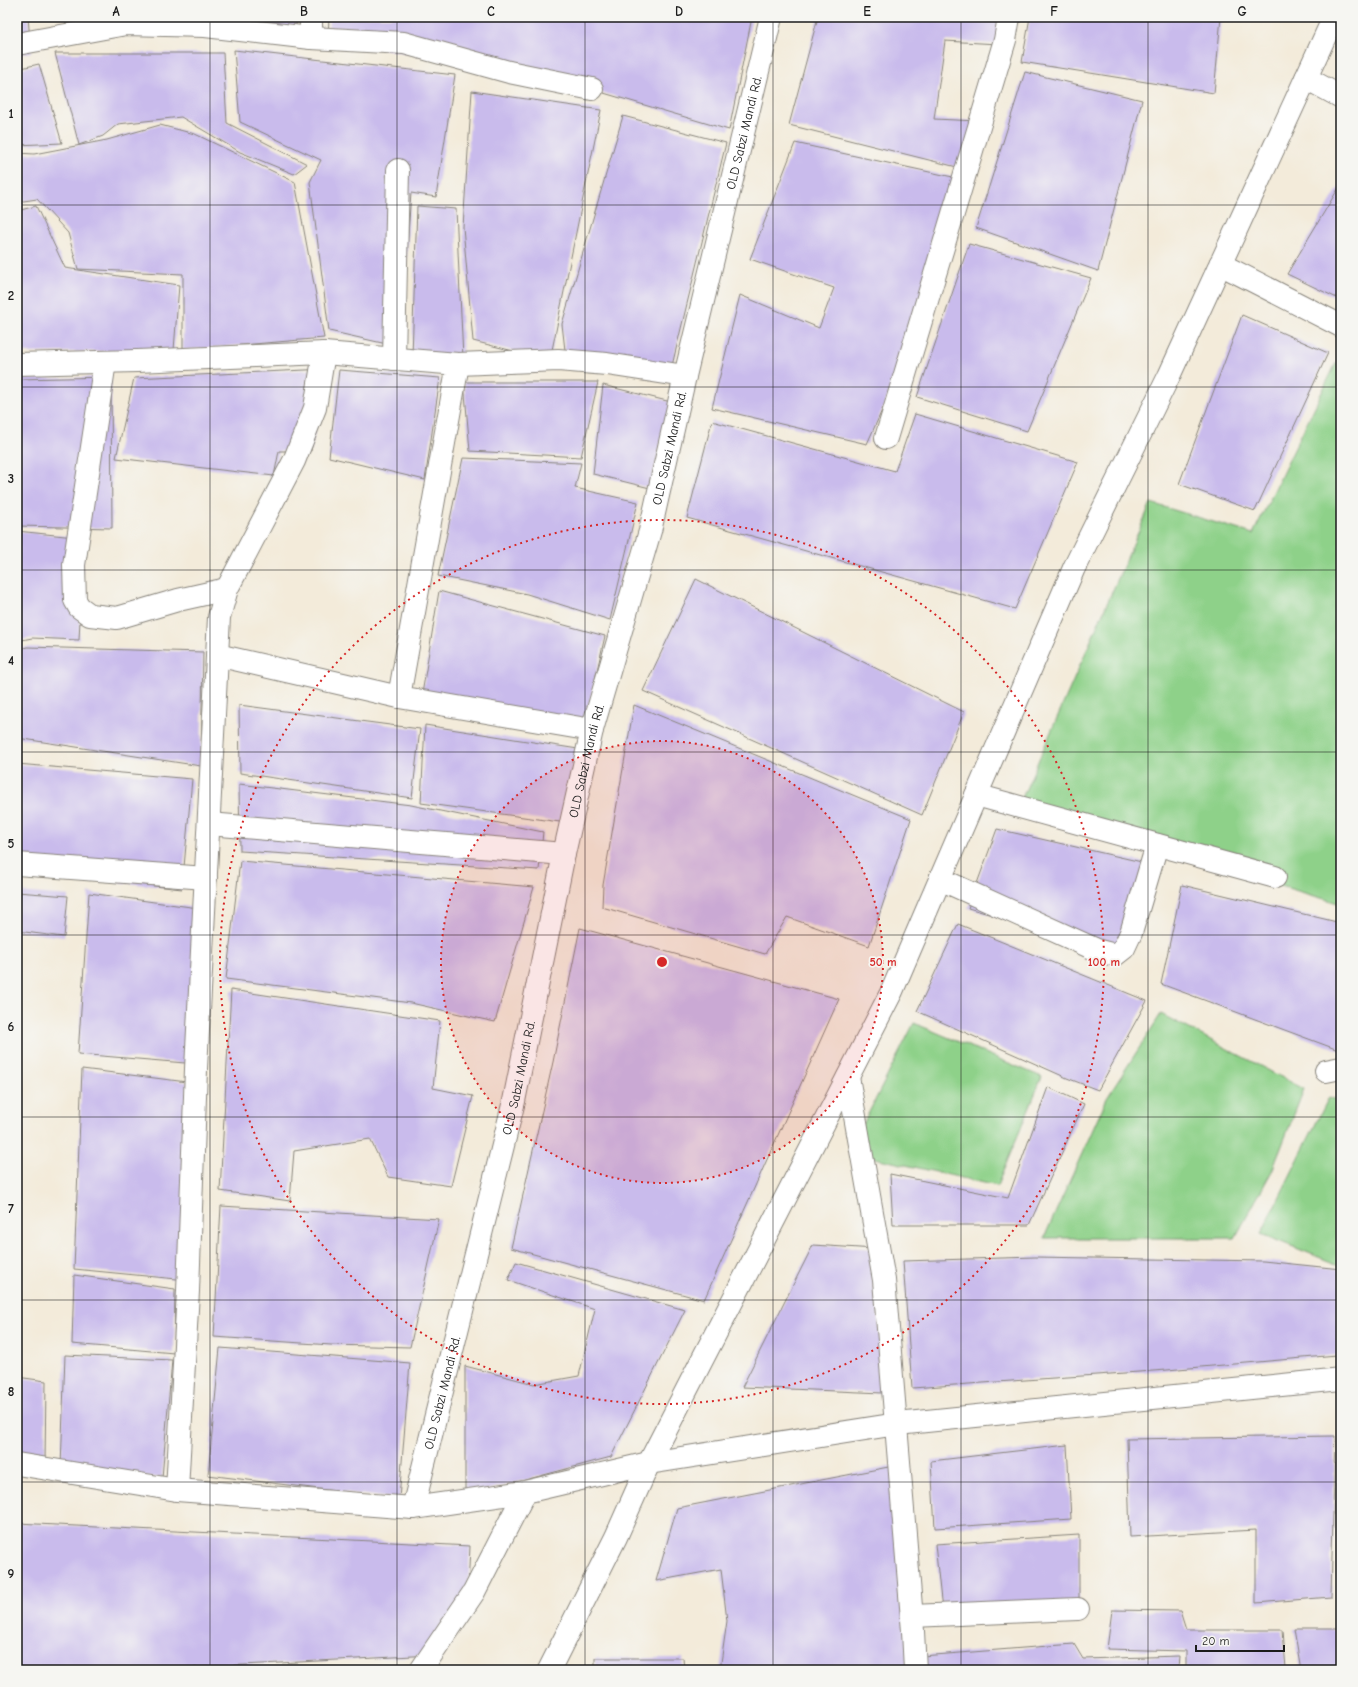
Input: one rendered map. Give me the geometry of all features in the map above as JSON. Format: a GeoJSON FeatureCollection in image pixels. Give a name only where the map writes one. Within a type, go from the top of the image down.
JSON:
{"type":"FeatureCollection","features":[{"type":"Feature","properties":{"kind":"street"},"geometry":{"type":"LineString","coordinates":[[310,38],[311,17]]}},
{"type":"Feature","properties":{"kind":"street","name":"OLD Sabzi Mandi Rd."},"geometry":{"type":"LineString","coordinates":[[412,1508],[514,1101],[564,854],[592,730],[650,530],[685,376],[772,17]]}},
{"type":"Feature","properties":{"kind":"street"},"geometry":{"type":"LineString","coordinates":[[886,438],[1005,40],[1009,17]]}},
{"type":"Feature","properties":{"kind":"street"},"geometry":{"type":"LineString","coordinates":[[549,1670],[616,1537],[649,1463],[892,991],[1074,568],[1169,376],[1334,17]]}},
{"type":"Feature","properties":{"kind":"street"},"geometry":{"type":"LineString","coordinates":[[17,44],[126,24],[205,26],[310,38],[404,43],[509,72],[592,89]]}},
{"type":"Feature","properties":{"kind":"street"},"geometry":{"type":"LineString","coordinates":[[1306,78],[1341,97]]}},
{"type":"Feature","properties":{"kind":"street"},"geometry":{"type":"LineString","coordinates":[[394,359],[398,170]]}},
{"type":"Feature","properties":{"kind":"street"},"geometry":{"type":"LineString","coordinates":[[1220,264],[1341,326]]}},
{"type":"Feature","properties":{"kind":"street"},"geometry":{"type":"LineString","coordinates":[[17,364],[324,353],[458,364],[558,360],[607,364],[685,376]]}},
{"type":"Feature","properties":{"kind":"street"},"geometry":{"type":"LineString","coordinates":[[177,1490],[188,1291],[196,1069],[219,617],[227,589],[294,461],[315,408],[324,353]]}},
{"type":"Feature","properties":{"kind":"street"},"geometry":{"type":"LineString","coordinates":[[105,362],[74,565],[75,600],[79,607],[90,615],[117,618],[178,600],[227,589]]}},
{"type":"Feature","properties":{"kind":"street"},"geometry":{"type":"LineString","coordinates":[[399,697],[458,364]]}},
{"type":"Feature","properties":{"kind":"street"},"geometry":{"type":"LineString","coordinates":[[217,655],[399,697],[592,730]]}},
{"type":"Feature","properties":{"kind":"street"},"geometry":{"type":"LineString","coordinates":[[976,795],[1275,877]]}},
{"type":"Feature","properties":{"kind":"street"},"geometry":{"type":"LineString","coordinates":[[209,824],[564,854]]}},
{"type":"Feature","properties":{"kind":"street"},"geometry":{"type":"LineString","coordinates":[[940,879],[1099,951],[1115,955],[1124,948],[1131,933],[1157,845]]}},
{"type":"Feature","properties":{"kind":"street"},"geometry":{"type":"LineString","coordinates":[[17,864],[206,878]]}},
{"type":"Feature","properties":{"kind":"street"},"geometry":{"type":"LineString","coordinates":[[848,1077],[884,1280],[912,1616],[914,1670]]}},
{"type":"Feature","properties":{"kind":"street"},"geometry":{"type":"LineString","coordinates":[[17,1464],[177,1490],[412,1508],[524,1492],[649,1463],[897,1424],[1341,1379]]}},
{"type":"Feature","properties":{"kind":"street"},"geometry":{"type":"LineString","coordinates":[[421,1670],[474,1592],[524,1492]]}},
{"type":"Feature","properties":{"kind":"street"},"geometry":{"type":"LineString","coordinates":[[912,1616],[1078,1609]]}},
{"type":"Feature","properties":{"kind":"green space"},"geometry":{"type":"Polygon","coordinates":[[[1336,363],[1341,365],[1341,904],[1018,807],[1151,503],[1253,534],[1336,363]]]}},
{"type":"Feature","properties":{"kind":"green space"},"geometry":{"type":"Polygon","coordinates":[[[1161,1014],[1304,1089],[1272,1171],[1235,1238],[1044,1238],[1107,1098],[1161,1014]]]}},
{"type":"Feature","properties":{"kind":"green space"},"geometry":{"type":"Polygon","coordinates":[[[914,1023],[1042,1077],[997,1186],[849,1152],[914,1023]]]}},
{"type":"Feature","properties":{"kind":"green space"},"geometry":{"type":"Polygon","coordinates":[[[1329,1097],[1341,1101],[1341,1266],[1261,1234],[1329,1097]]]}},
{"type":"Feature","properties":{"kind":"building"},"geometry":{"type":"Polygon","coordinates":[[[17,17],[28,17],[31,52],[17,55],[17,17]]]}},
{"type":"Feature","properties":{"kind":"building"},"geometry":{"type":"Polygon","coordinates":[[[215,17],[297,17],[295,32],[215,17]]]}},
{"type":"Feature","properties":{"kind":"building"},"geometry":{"type":"Polygon","coordinates":[[[329,17],[752,17],[729,130],[563,81],[328,39],[329,17]]]}},
{"type":"Feature","properties":{"kind":"building"},"geometry":{"type":"Polygon","coordinates":[[[818,17],[1001,17],[998,44],[945,41],[934,119],[978,121],[957,167],[789,125],[818,17]]]}},
{"type":"Feature","properties":{"kind":"building"},"geometry":{"type":"Polygon","coordinates":[[[1030,17],[1221,17],[1214,93],[1022,62],[1030,17]]]}},
{"type":"Feature","properties":{"kind":"building"},"geometry":{"type":"Polygon","coordinates":[[[234,50],[455,75],[436,197],[411,193],[400,347],[329,331],[310,182],[321,160],[240,122],[234,50]]]}},
{"type":"Feature","properties":{"kind":"building"},"geometry":{"type":"Polygon","coordinates":[[[55,53],[223,53],[227,123],[307,164],[294,174],[240,152],[181,117],[118,124],[103,136],[79,145],[55,53]]]}},
{"type":"Feature","properties":{"kind":"building"},"geometry":{"type":"Polygon","coordinates":[[[39,64],[62,143],[17,145],[17,69],[39,64]]]}},
{"type":"Feature","properties":{"kind":"building"},"geometry":{"type":"Polygon","coordinates":[[[1025,72],[1142,100],[1098,271],[976,228],[1025,72]]]}},
{"type":"Feature","properties":{"kind":"building"},"geometry":{"type":"Polygon","coordinates":[[[472,91],[601,110],[550,360],[473,341],[463,227],[472,91]]]}},
{"type":"Feature","properties":{"kind":"building"},"geometry":{"type":"Polygon","coordinates":[[[623,116],[726,143],[669,378],[566,359],[562,324],[623,116]]]}},
{"type":"Feature","properties":{"kind":"building"},"geometry":{"type":"Polygon","coordinates":[[[160,125],[195,134],[295,182],[324,338],[183,350],[183,274],[78,269],[68,233],[37,199],[17,202],[17,153],[34,154],[107,140],[160,125]]]}},
{"type":"Feature","properties":{"kind":"building"},"geometry":{"type":"Polygon","coordinates":[[[795,143],[962,179],[898,374],[867,444],[712,408],[740,295],[819,328],[834,288],[750,259],[795,143]]]}},
{"type":"Feature","properties":{"kind":"building"},"geometry":{"type":"Polygon","coordinates":[[[1341,184],[1341,300],[1287,274],[1341,184]]]}},
{"type":"Feature","properties":{"kind":"building"},"geometry":{"type":"Polygon","coordinates":[[[36,206],[65,268],[179,285],[174,350],[17,353],[17,211],[36,206]]]}},
{"type":"Feature","properties":{"kind":"building"},"geometry":{"type":"Polygon","coordinates":[[[417,206],[456,209],[463,358],[412,356],[417,206]]]}},
{"type":"Feature","properties":{"kind":"building"},"geometry":{"type":"Polygon","coordinates":[[[969,244],[1091,278],[1027,431],[917,397],[969,244]]]}},
{"type":"Feature","properties":{"kind":"building"},"geometry":{"type":"Polygon","coordinates":[[[1242,315],[1328,353],[1255,511],[1179,484],[1242,315]]]}},
{"type":"Feature","properties":{"kind":"building"},"geometry":{"type":"Polygon","coordinates":[[[327,369],[311,451],[279,451],[274,476],[116,458],[134,378],[327,369]]]}},
{"type":"Feature","properties":{"kind":"building"},"geometry":{"type":"Polygon","coordinates":[[[339,370],[440,378],[425,480],[329,457],[339,370]]]}},
{"type":"Feature","properties":{"kind":"building"},"geometry":{"type":"Polygon","coordinates":[[[111,377],[112,528],[17,526],[17,379],[111,377]]]}},
{"type":"Feature","properties":{"kind":"building"},"geometry":{"type":"Polygon","coordinates":[[[464,382],[598,382],[581,457],[470,451],[464,382]]]}},
{"type":"Feature","properties":{"kind":"building"},"geometry":{"type":"Polygon","coordinates":[[[603,385],[671,402],[650,488],[593,474],[603,385]]]}},
{"type":"Feature","properties":{"kind":"building"},"geometry":{"type":"Polygon","coordinates":[[[915,414],[1078,462],[1015,609],[687,518],[712,421],[895,471],[915,414]]]}},
{"type":"Feature","properties":{"kind":"building"},"geometry":{"type":"Polygon","coordinates":[[[463,458],[581,463],[575,488],[638,502],[610,620],[527,594],[438,576],[463,458]]]}},
{"type":"Feature","properties":{"kind":"building"},"geometry":{"type":"Polygon","coordinates":[[[17,531],[84,538],[79,640],[32,638],[17,641],[17,531]]]}},
{"type":"Feature","properties":{"kind":"building"},"geometry":{"type":"Polygon","coordinates":[[[696,579],[964,712],[922,815],[643,691],[696,579]]]}},
{"type":"Feature","properties":{"kind":"building"},"geometry":{"type":"Polygon","coordinates":[[[439,591],[605,636],[585,722],[422,694],[439,591]]]}},
{"type":"Feature","properties":{"kind":"building"},"geometry":{"type":"Polygon","coordinates":[[[27,647],[203,652],[201,766],[17,738],[17,650],[27,647]]]}},
{"type":"Feature","properties":{"kind":"building"},"geometry":{"type":"Polygon","coordinates":[[[239,705],[420,729],[412,798],[240,773],[239,705]]]}},
{"type":"Feature","properties":{"kind":"building"},"geometry":{"type":"Polygon","coordinates":[[[634,705],[911,819],[869,946],[787,917],[765,954],[602,907],[603,885],[634,705]]]}},
{"type":"Feature","properties":{"kind":"building"},"geometry":{"type":"Polygon","coordinates":[[[425,725],[578,749],[560,822],[421,803],[425,725]]]}},
{"type":"Feature","properties":{"kind":"building"},"geometry":{"type":"Polygon","coordinates":[[[17,764],[192,779],[182,889],[17,871],[17,764]]]}},
{"type":"Feature","properties":{"kind":"building"},"geometry":{"type":"Polygon","coordinates":[[[239,784],[411,805],[543,832],[539,870],[240,851],[239,784]]]}},
{"type":"Feature","properties":{"kind":"building"},"geometry":{"type":"Polygon","coordinates":[[[997,829],[1155,865],[1123,953],[968,908],[997,829]]]}},
{"type":"Feature","properties":{"kind":"building"},"geometry":{"type":"Polygon","coordinates":[[[240,861],[534,887],[495,1022],[411,1003],[226,979],[240,861]]]}},
{"type":"Feature","properties":{"kind":"building"},"geometry":{"type":"Polygon","coordinates":[[[1182,885],[1341,923],[1341,1051],[1161,984],[1182,885]]]}},
{"type":"Feature","properties":{"kind":"building"},"geometry":{"type":"Polygon","coordinates":[[[17,892],[68,896],[64,937],[17,931],[17,892]]]}},
{"type":"Feature","properties":{"kind":"building"},"geometry":{"type":"Polygon","coordinates":[[[89,893],[198,908],[197,1064],[78,1054],[89,893]]]}},
{"type":"Feature","properties":{"kind":"building"},"geometry":{"type":"Polygon","coordinates":[[[958,924],[1147,1001],[1098,1090],[1067,1078],[917,1011],[958,924]]]}},
{"type":"Feature","properties":{"kind":"building"},"geometry":{"type":"Polygon","coordinates":[[[580,928],[839,999],[704,1300],[511,1248],[553,1062],[580,928]]]}},
{"type":"Feature","properties":{"kind":"building"},"geometry":{"type":"Polygon","coordinates":[[[231,990],[440,1021],[433,1088],[473,1096],[451,1186],[388,1177],[370,1139],[294,1151],[290,1201],[220,1191],[231,990]]]}},
{"type":"Feature","properties":{"kind":"building"},"geometry":{"type":"Polygon","coordinates":[[[82,1069],[187,1082],[187,1280],[74,1269],[82,1069]]]}},
{"type":"Feature","properties":{"kind":"building"},"geometry":{"type":"Polygon","coordinates":[[[1048,1087],[1084,1104],[1029,1225],[893,1225],[890,1174],[1008,1198],[1048,1087]]]}},
{"type":"Feature","properties":{"kind":"building"},"geometry":{"type":"Polygon","coordinates":[[[221,1206],[439,1219],[410,1347],[331,1345],[214,1337],[221,1206]]]}},
{"type":"Feature","properties":{"kind":"building"},"geometry":{"type":"Polygon","coordinates":[[[813,1245],[875,1249],[883,1393],[742,1387],[813,1245]]]}},
{"type":"Feature","properties":{"kind":"building"},"geometry":{"type":"Polygon","coordinates":[[[1035,1257],[1263,1261],[1341,1269],[1341,1309],[1337,1355],[1167,1370],[912,1388],[903,1261],[1035,1257]]]}},
{"type":"Feature","properties":{"kind":"building"},"geometry":{"type":"Polygon","coordinates":[[[516,1262],[685,1310],[611,1457],[465,1496],[465,1366],[534,1384],[579,1376],[595,1309],[508,1280],[516,1262]]]}},
{"type":"Feature","properties":{"kind":"building"},"geometry":{"type":"Polygon","coordinates":[[[74,1275],[175,1289],[174,1353],[72,1344],[74,1275]]]}},
{"type":"Feature","properties":{"kind":"building"},"geometry":{"type":"Polygon","coordinates":[[[220,1348],[410,1363],[399,1499],[208,1475],[220,1348]]]}},
{"type":"Feature","properties":{"kind":"building"},"geometry":{"type":"Polygon","coordinates":[[[65,1355],[172,1360],[162,1478],[61,1467],[65,1355]]]}},
{"type":"Feature","properties":{"kind":"building"},"geometry":{"type":"Polygon","coordinates":[[[17,1377],[46,1381],[45,1464],[17,1460],[17,1377]]]}},
{"type":"Feature","properties":{"kind":"building"},"geometry":{"type":"Polygon","coordinates":[[[1335,1436],[1331,1597],[1256,1603],[1256,1530],[1130,1537],[1127,1439],[1335,1436]]]}},
{"type":"Feature","properties":{"kind":"building"},"geometry":{"type":"Polygon","coordinates":[[[1067,1445],[1071,1519],[935,1528],[931,1461],[1067,1445]]]}},
{"type":"Feature","properties":{"kind":"building"},"geometry":{"type":"Polygon","coordinates":[[[904,1464],[911,1670],[720,1670],[727,1621],[721,1569],[656,1581],[677,1508],[904,1464]]]}},
{"type":"Feature","properties":{"kind":"building"},"geometry":{"type":"Polygon","coordinates":[[[17,1523],[470,1546],[467,1611],[432,1655],[148,1670],[17,1670],[17,1523]]]}},
{"type":"Feature","properties":{"kind":"building"},"geometry":{"type":"Polygon","coordinates":[[[1079,1535],[1079,1612],[943,1619],[935,1544],[1079,1535]]]}},
{"type":"Feature","properties":{"kind":"building"},"geometry":{"type":"Polygon","coordinates":[[[1112,1610],[1180,1611],[1186,1630],[1282,1630],[1285,1670],[1186,1670],[1186,1651],[1107,1649],[1112,1610]]]}},
{"type":"Feature","properties":{"kind":"building"},"geometry":{"type":"Polygon","coordinates":[[[1294,1629],[1341,1629],[1341,1670],[1301,1670],[1294,1629]]]}},
{"type":"Feature","properties":{"kind":"building"},"geometry":{"type":"Polygon","coordinates":[[[1074,1644],[1083,1659],[1179,1656],[1178,1670],[922,1670],[922,1656],[1074,1644]]]}},
{"type":"Feature","properties":{"kind":"building"},"geometry":{"type":"Polygon","coordinates":[[[595,1658],[683,1658],[684,1670],[595,1670],[595,1658]]]}},
{"type":"Feature","properties":{"kind":"building"},"geometry":{"type":"Polygon","coordinates":[[[417,1666],[414,1670],[374,1670],[374,1669],[417,1666]]]}}]}
